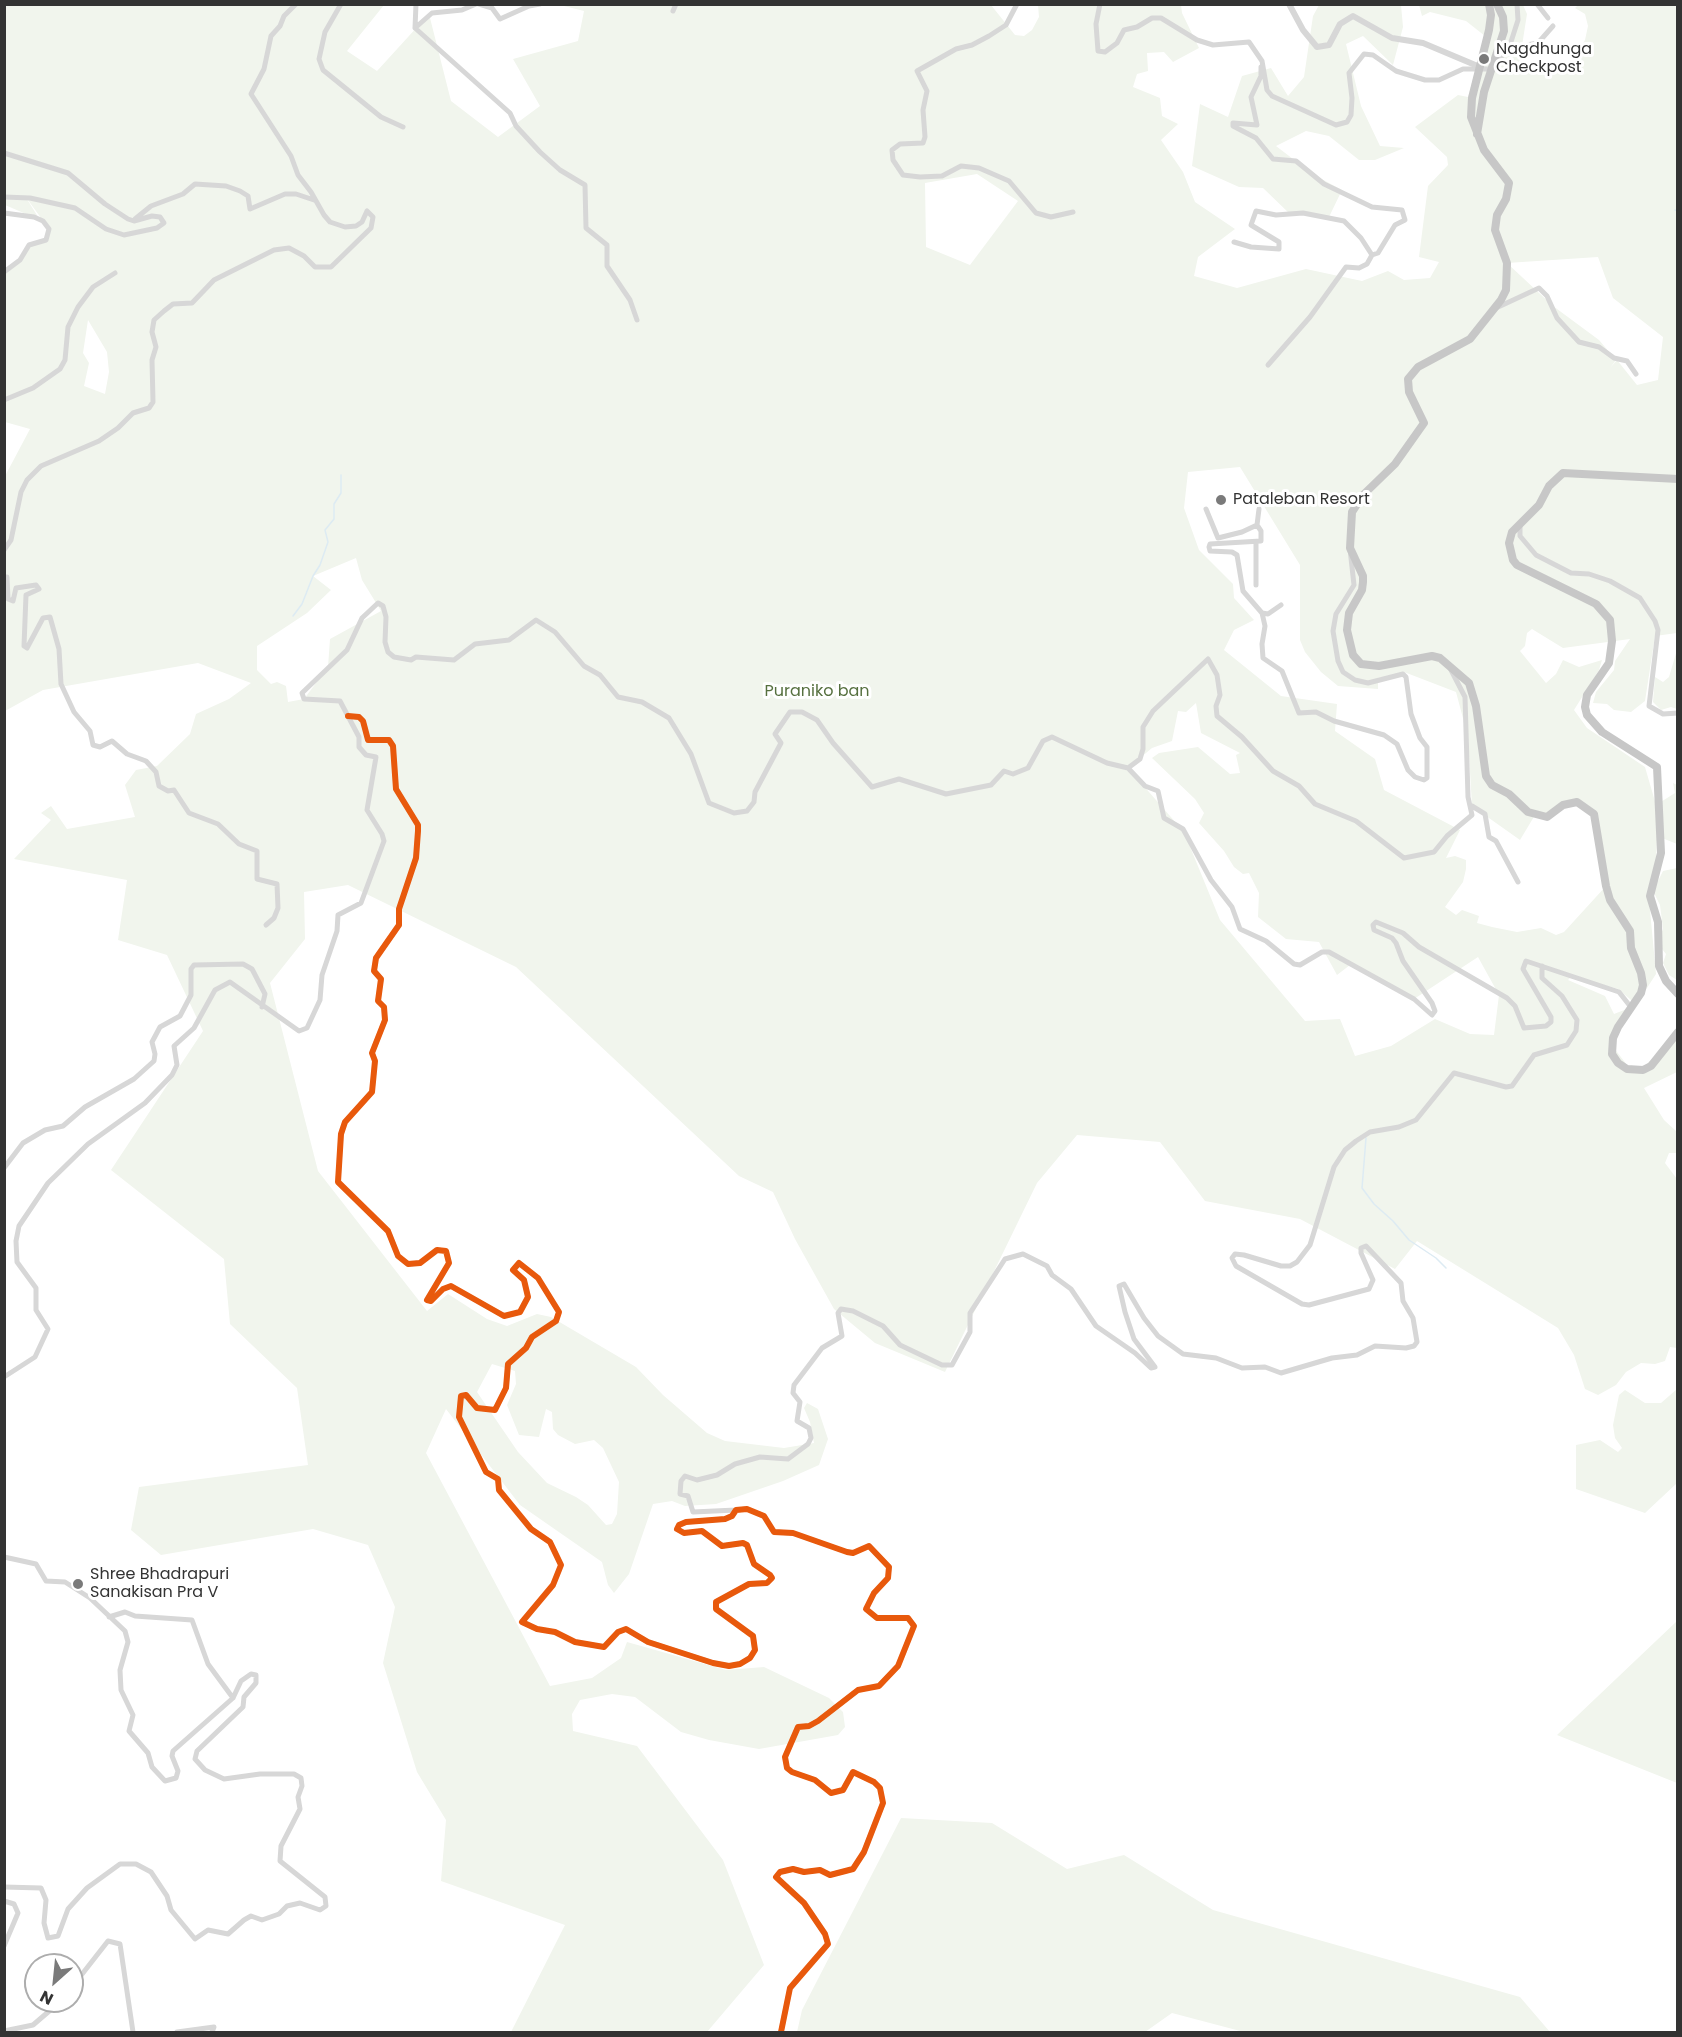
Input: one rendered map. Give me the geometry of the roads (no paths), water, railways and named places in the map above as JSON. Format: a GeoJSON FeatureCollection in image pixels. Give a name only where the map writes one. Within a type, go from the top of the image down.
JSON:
{"type":"FeatureCollection","features":[{"type":"Feature","properties":{"kind":"highway"},"geometry":{"type":"LineString","coordinates":[[1489,4],[1491,15],[1489,30],[1471,117],[1490,161],[1509,183],[1509,190],[1497,215],[1495,230],[1507,263],[1507,281],[1501,300],[1464,343],[1418,367],[1408,379],[1409,392],[1424,423],[1390,470],[1355,506],[1350,522],[1350,548],[1363,582],[1362,590],[1347,621],[1347,630],[1356,661],[1367,666],[1379,666],[1432,656],[1450,665],[1473,688],[1486,776],[1492,785],[1509,794],[1528,812],[1546,817],[1563,805],[1578,802],[1590,809],[1597,820],[1610,900],[1627,924],[1631,948],[1641,973],[1641,993],[1630,1006],[1613,1038],[1612,1048],[1615,1059],[1627,1069],[1637,1071],[1651,1066],[1677,1032]]}},
{"type":"Feature","properties":{"kind":"highway"},"geometry":{"type":"LineString","coordinates":[[1477,134],[1490,69],[1504,31],[1503,17],[1497,4]]}},
{"type":"Feature","properties":{"kind":"highway"},"geometry":{"type":"LineString","coordinates":[[1677,479],[1563,473],[1549,486],[1539,505],[1512,532],[1509,543],[1512,560],[1518,566],[1596,603],[1610,620],[1612,641],[1609,663],[1587,694],[1585,707],[1587,715],[1602,732],[1654,764],[1658,771],[1661,854],[1650,896],[1658,922],[1659,966],[1666,981],[1677,994]]}},
{"type":"Feature","properties":{"kind":"street"},"geometry":{"type":"LineString","coordinates":[[4,550],[11,540],[21,492],[34,473],[49,462],[99,441],[118,428],[133,413],[149,408],[153,402],[153,360],[156,347],[152,332],[154,320],[164,311],[173,304],[192,303],[214,280],[274,250],[290,248],[304,256],[315,267],[331,267],[370,228],[372,213],[367,211],[362,222],[356,226],[345,227],[330,222],[298,175],[291,156],[251,94],[264,69],[271,36],[280,26],[284,16],[297,4]]}},
{"type":"Feature","properties":{"kind":"street"},"geometry":{"type":"LineString","coordinates":[[341,4],[326,32],[319,59],[323,70],[381,117],[404,127]]}},
{"type":"Feature","properties":{"kind":"street"},"geometry":{"type":"LineString","coordinates":[[415,28],[416,4]]}},
{"type":"Feature","properties":{"kind":"street"},"geometry":{"type":"LineString","coordinates":[[415,28],[432,13],[462,10],[477,4],[492,8],[500,19],[529,6],[540,4]]}},
{"type":"Feature","properties":{"kind":"street"},"geometry":{"type":"LineString","coordinates":[[674,11],[676,4]]}},
{"type":"Feature","properties":{"kind":"street"},"geometry":{"type":"LineString","coordinates":[[1017,4],[1006,25],[972,45],[956,49],[917,71],[927,91],[923,110],[925,137],[923,143],[900,144],[892,150],[893,160],[903,175],[920,177],[942,176],[961,166],[979,168],[1009,182],[1036,213],[1051,217],[1073,212]]}},
{"type":"Feature","properties":{"kind":"street"},"geometry":{"type":"LineString","coordinates":[[1100,4],[1096,24],[1098,51],[1105,52],[1117,43],[1124,30],[1152,18],[1161,18],[1197,40],[1213,45],[1249,42],[1262,61],[1267,90],[1272,96],[1336,124],[1347,122],[1351,115],[1352,98],[1349,74],[1364,54],[1373,56],[1396,71],[1425,80],[1439,80],[1463,69],[1480,67]]}},
{"type":"Feature","properties":{"kind":"street"},"geometry":{"type":"LineString","coordinates":[[1289,4],[1303,30],[1317,47],[1329,45],[1340,24],[1353,16],[1392,38],[1423,43],[1490,69],[1509,48],[1518,20],[1517,4]]}},
{"type":"Feature","properties":{"kind":"street"},"geometry":{"type":"LineString","coordinates":[[1537,4],[1548,18]]}},
{"type":"Feature","properties":{"kind":"street"},"geometry":{"type":"LineString","coordinates":[[1509,48],[1538,43],[1553,26]]}},
{"type":"Feature","properties":{"kind":"street"},"geometry":{"type":"LineString","coordinates":[[415,28],[510,113],[524,135],[556,166],[585,184],[586,228],[607,245],[607,266],[630,300],[637,320]]}},
{"type":"Feature","properties":{"kind":"street"},"geometry":{"type":"LineString","coordinates":[[1262,61],[1261,76],[1251,97],[1257,125],[1233,123],[1233,126],[1256,138],[1273,159],[1296,161],[1324,184],[1338,192],[1372,207],[1402,210],[1405,220],[1395,225],[1378,253],[1372,255],[1367,264],[1359,268],[1346,267],[1310,317],[1268,365]]}},
{"type":"Feature","properties":{"kind":"street"},"geometry":{"type":"LineString","coordinates":[[4,153],[69,173],[105,204],[128,219],[134,221],[152,216],[160,217],[164,222],[157,228],[124,235],[106,229],[75,208],[30,198],[4,197]]}},
{"type":"Feature","properties":{"kind":"street"},"geometry":{"type":"LineString","coordinates":[[134,221],[151,206],[183,194],[195,184],[226,186],[240,191],[248,196],[250,209],[285,194],[296,194],[314,200]]}},
{"type":"Feature","properties":{"kind":"street"},"geometry":{"type":"LineString","coordinates":[[1234,242],[1251,248],[1279,249],[1279,242],[1251,225],[1256,211],[1276,215],[1304,213],[1344,221],[1361,238],[1372,255]]}},
{"type":"Feature","properties":{"kind":"street"},"geometry":{"type":"LineString","coordinates":[[4,213],[34,217],[43,221],[49,229],[46,240],[29,245],[20,260],[4,272]]}},
{"type":"Feature","properties":{"kind":"street"},"geometry":{"type":"LineString","coordinates":[[4,400],[33,388],[60,369],[65,360],[68,327],[78,307],[93,287],[115,273]]}},
{"type":"Feature","properties":{"kind":"street"},"geometry":{"type":"LineString","coordinates":[[1494,309],[1539,288],[1547,296],[1557,318],[1579,342],[1599,346],[1614,358],[1627,361],[1636,374]]}},
{"type":"Feature","properties":{"kind":"street"},"geometry":{"type":"LineString","coordinates":[[1206,509],[1218,538],[1242,532],[1257,525]]}},
{"type":"Feature","properties":{"kind":"street"},"geometry":{"type":"LineString","coordinates":[[1259,509],[1257,525],[1261,531],[1261,541],[1210,544],[1209,547],[1210,550],[1232,552],[1237,555],[1243,591],[1262,613],[1266,626],[1262,644],[1263,658],[1282,671],[1299,713],[1316,712],[1334,721],[1384,735],[1397,744],[1401,757],[1415,777],[1427,778],[1427,747],[1420,738],[1411,714],[1407,677],[1403,674],[1368,683],[1355,680],[1343,672],[1338,661],[1333,631],[1336,614],[1354,585],[1349,560],[1350,548]]}},
{"type":"Feature","properties":{"kind":"street"},"geometry":{"type":"LineString","coordinates":[[1520,525],[1520,536],[1536,555],[1571,573],[1589,574],[1610,581],[1640,598],[1658,630],[1649,706],[1663,714],[1677,713]]}},
{"type":"Feature","properties":{"kind":"street"},"geometry":{"type":"LineString","coordinates":[[1256,543],[1257,585]]}},
{"type":"Feature","properties":{"kind":"street"},"geometry":{"type":"LineString","coordinates":[[4,577],[7,577],[8,598],[13,601],[16,588],[36,585],[39,589],[26,596],[24,646],[27,648],[43,618],[50,617],[59,648],[60,684],[74,712],[90,731],[93,745],[100,747],[112,741],[127,754],[146,761],[156,772],[159,786],[168,791],[174,790],[189,813],[218,824],[239,844],[257,851],[257,879],[278,884],[278,908],[274,918],[266,925]]}},
{"type":"Feature","properties":{"kind":"street"},"geometry":{"type":"LineString","coordinates":[[4,1377],[35,1357],[48,1329],[36,1310],[36,1288],[17,1262],[16,1241],[19,1226],[48,1183],[88,1144],[145,1103],[172,1075],[177,1065],[174,1046],[194,1028],[215,990],[230,982],[262,1007],[299,1031],[307,1028],[320,1000],[322,975],[336,932],[338,915],[361,903],[384,841],[367,810],[376,758],[362,751],[359,737],[340,701],[304,699],[302,693],[347,650],[362,618],[378,603],[383,606],[386,617],[385,642],[388,652],[394,657],[411,660],[416,657],[454,660],[475,644],[509,640],[536,620],[555,632],[584,666],[600,675],[618,697],[642,702],[669,718],[691,754],[709,803],[734,813],[747,811],[754,802],[755,792],[781,743],[775,734],[790,712],[802,712],[817,720],[833,743],[872,788],[899,779],[946,794],[991,785],[1004,771],[1013,774],[1028,768],[1043,741],[1052,737],[1107,763],[1128,768],[1136,779],[1158,791],[1164,818],[1182,829],[1211,880],[1232,907],[1237,926],[1266,941],[1294,964],[1300,965],[1322,952],[1329,952],[1414,999],[1432,1015],[1435,1011],[1432,1003],[1403,962],[1396,943],[1373,928],[1374,923],[1378,923],[1403,933],[1419,947],[1507,998],[1515,1006],[1525,1028],[1546,1026],[1551,1022],[1549,1010],[1522,969],[1526,961],[1619,992],[1630,1006]]}},
{"type":"Feature","properties":{"kind":"street"},"geometry":{"type":"LineString","coordinates":[[1262,613],[1268,614],[1281,605]]}},
{"type":"Feature","properties":{"kind":"street"},"geometry":{"type":"LineString","coordinates":[[1128,768],[1140,759],[1143,749],[1143,727],[1153,711],[1208,659],[1217,675],[1217,716],[1242,737],[1273,771],[1299,786],[1315,804],[1356,821],[1404,858],[1434,852],[1447,836],[1473,815],[1468,797],[1465,697],[1450,665]]}},
{"type":"Feature","properties":{"kind":"street"},"geometry":{"type":"LineString","coordinates":[[348,716],[359,717],[363,721],[368,740],[389,740],[393,746],[396,789],[418,825],[416,858],[399,909],[399,925],[376,958],[374,970],[381,979],[378,1001],[384,1007],[385,1020],[372,1053],[375,1061],[372,1092],[345,1122],[341,1134],[338,1182],[388,1231],[398,1256],[403,1260],[408,1263],[420,1263],[437,1250],[446,1251],[449,1263],[427,1300],[431,1301],[443,1288],[451,1286],[504,1316],[520,1312],[528,1297],[524,1280],[513,1270],[519,1263],[538,1278],[559,1312],[556,1321],[532,1337],[526,1348],[508,1364],[506,1388],[495,1410],[477,1408],[466,1395],[461,1396],[459,1417],[486,1472],[498,1479],[499,1490],[531,1529],[550,1542],[561,1565],[553,1585],[522,1622],[537,1629],[555,1632],[575,1642],[604,1647],[618,1632],[626,1629],[648,1642],[713,1664],[740,1664],[750,1658],[755,1650],[753,1636],[716,1609],[716,1602],[749,1584],[767,1583],[772,1578],[754,1564],[747,1545],[743,1543],[722,1546],[702,1531],[684,1533],[677,1529],[679,1525],[686,1522],[725,1519],[732,1516],[736,1510]]}},
{"type":"Feature","properties":{"kind":"street"},"geometry":{"type":"LineString","coordinates":[[1472,806],[1485,813],[1489,837],[1497,841],[1518,882]]}},
{"type":"Feature","properties":{"kind":"street"},"geometry":{"type":"LineString","coordinates":[[4,1168],[23,1143],[45,1130],[63,1126],[85,1107],[134,1079],[154,1061],[152,1042],[160,1027],[180,1016],[191,995],[191,969],[194,965],[243,964],[252,969],[265,994],[262,1007]]}},
{"type":"Feature","properties":{"kind":"street"},"geometry":{"type":"LineString","coordinates":[[781,2032],[790,1988],[828,1944],[825,1934],[804,1903],[776,1876],[780,1872],[793,1869],[804,1872],[820,1870],[830,1875],[853,1869],[864,1852],[883,1803],[880,1788],[874,1782],[853,1772],[843,1790],[831,1793],[815,1780],[787,1768],[785,1756],[798,1727],[809,1726],[836,1710],[851,1694],[879,1686],[898,1666],[914,1626],[908,1618],[877,1618],[866,1609],[874,1593],[888,1578],[889,1567],[869,1546],[853,1552],[793,1533],[777,1533],[772,1530],[764,1516],[747,1509],[693,1512],[688,1496],[680,1494],[681,1481],[685,1476],[697,1480],[717,1474],[735,1464],[760,1457],[788,1459],[808,1444],[811,1438],[809,1428],[797,1420],[800,1402],[794,1393],[794,1385],[822,1348],[842,1336],[838,1313],[841,1309],[853,1311],[883,1326],[900,1345],[942,1365],[952,1365],[970,1332],[970,1313],[1005,1259],[1023,1254],[1047,1266],[1052,1275],[1071,1289],[1096,1326],[1118,1344],[1135,1353],[1150,1368],[1155,1367],[1134,1339],[1125,1312],[1119,1286],[1124,1284],[1144,1318],[1158,1336],[1184,1354],[1216,1358],[1242,1368],[1265,1367],[1281,1373],[1332,1358],[1357,1355],[1375,1346],[1414,1346],[1417,1342],[1413,1318],[1403,1301],[1401,1283],[1366,1246],[1361,1248],[1361,1253],[1373,1280],[1369,1289],[1310,1305],[1302,1304],[1236,1266],[1232,1258],[1240,1254],[1281,1266],[1290,1266],[1297,1262],[1310,1245],[1334,1167],[1345,1150],[1356,1141],[1370,1132],[1399,1127],[1416,1120],[1454,1073],[1506,1087],[1512,1086],[1534,1055],[1567,1045],[1576,1031],[1577,1020],[1562,996],[1542,978],[1542,966]]}},
{"type":"Feature","properties":{"kind":"street"},"geometry":{"type":"LineString","coordinates":[[4,1557],[36,1564],[46,1581],[65,1582],[90,1598],[125,1631],[128,1642],[120,1670],[122,1690],[133,1715],[129,1731],[148,1753],[152,1767],[165,1781],[176,1778],[178,1771],[172,1756],[173,1751],[233,1698],[241,1681],[251,1674],[256,1675],[256,1683],[244,1697],[243,1707],[196,1751],[195,1759],[205,1770],[224,1779],[260,1774],[294,1774],[301,1778],[302,1786],[298,1797],[300,1809],[281,1846],[280,1861],[325,1898],[326,1906],[320,1910],[300,1903],[287,1906],[279,1914],[262,1920],[251,1917],[244,1920],[228,1934],[208,1930],[195,1939],[171,1910],[167,1896],[151,1872],[136,1864],[120,1864],[87,1888],[68,1909],[58,1936],[48,1938],[44,1923],[46,1900],[41,1888],[4,1887]]}},
{"type":"Feature","properties":{"kind":"street"},"geometry":{"type":"LineString","coordinates":[[109,1617],[125,1612],[135,1616],[192,1620],[208,1664],[233,1698]]}},
{"type":"Feature","properties":{"kind":"street"},"geometry":{"type":"LineString","coordinates":[[4,1902],[14,1904],[18,1913],[4,1946]]}},
{"type":"Feature","properties":{"kind":"street"},"geometry":{"type":"LineString","coordinates":[[84,1972],[108,1941],[120,1944],[133,2032]]}},
{"type":"Feature","properties":{"kind":"street"},"geometry":{"type":"LineString","coordinates":[[4,2031],[33,2025],[48,2013]]}},
{"type":"Feature","properties":{"kind":"street"},"geometry":{"type":"LineString","coordinates":[[177,2032],[213,2027],[212,2032]]}},
{"type":"Feature","properties":{"kind":"waterway"},"geometry":{"type":"LineString","coordinates":[[293,616],[302,604],[328,542],[325,530],[334,519],[334,504],[341,493],[341,475]]}},
{"type":"Feature","properties":{"kind":"waterway"},"geometry":{"type":"LineString","coordinates":[[1366,1138],[1362,1188],[1374,1204],[1409,1240],[1436,1258],[1446,1268]]}},
{"type":"Feature","properties":{"kind":"place","name":"Nagdhunga Checkpost"},"geometry":{"type":"Point","coordinates":[1484,59]}},
{"type":"Feature","properties":{"kind":"place","name":"Pataleban Resort"},"geometry":{"type":"Point","coordinates":[1221,500]}},
{"type":"Feature","properties":{"kind":"place","name":"Shree Bhadrapuri Sanakisan Pra V"},"geometry":{"type":"Point","coordinates":[78,1584]}},
{"type":"Feature","properties":{"kind":"park label","name":"Puraniko ban"},"geometry":{"type":"Point","coordinates":[817,692]}}]}
